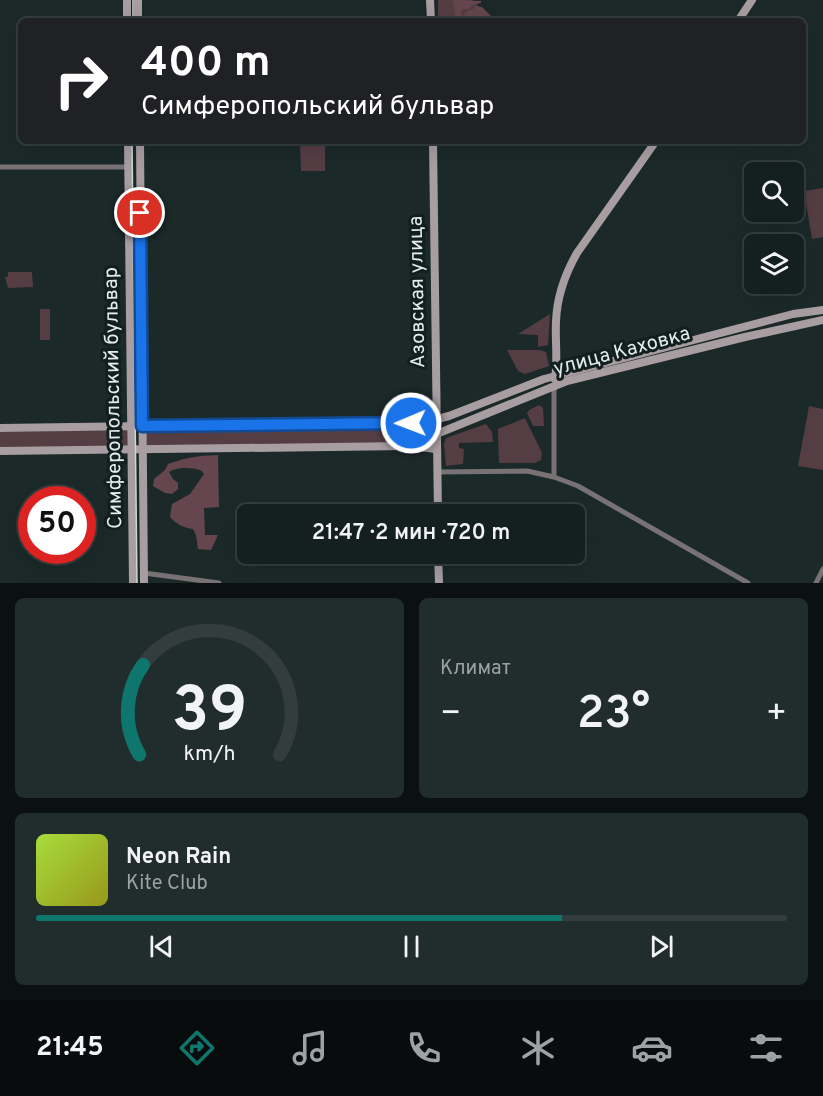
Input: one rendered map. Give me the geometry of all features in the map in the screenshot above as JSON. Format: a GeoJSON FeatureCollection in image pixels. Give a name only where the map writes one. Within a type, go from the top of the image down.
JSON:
{"type":"FeatureCollection","features":[{"type":"Feature","properties":{"kind":"main road"},"geometry":{"type":"LineString","coordinates":[[127,0],[127,18]]}},
{"type":"Feature","properties":{"kind":"main road"},"geometry":{"type":"LineString","coordinates":[[138,0],[138,18]]}},
{"type":"Feature","properties":{"kind":"main road"},"geometry":{"type":"LineString","coordinates":[[430,0],[431,18]]}},
{"type":"Feature","properties":{"kind":"main road"},"geometry":{"type":"LineString","coordinates":[[740,18],[752,0]]}},
{"type":"Feature","properties":{"kind":"main road","name":"Симферопольский бульвар"},"geometry":{"type":"LineString","coordinates":[[128,144],[133,583]]}},
{"type":"Feature","properties":{"kind":"main road","name":"Симферопольский бульвар"},"geometry":{"type":"LineString","coordinates":[[140,144],[144,583]]}},
{"type":"Feature","properties":{"kind":"main road","name":"Азовская улица"},"geometry":{"type":"LineString","coordinates":[[433,144],[438,504]]}},
{"type":"Feature","properties":{"kind":"main road"},"geometry":{"type":"LineString","coordinates":[[554,386],[557,307],[568,269],[654,144]]}},
{"type":"Feature","properties":{"kind":"main road","name":"улица Каховка"},"geometry":{"type":"LineString","coordinates":[[0,428],[417,423],[436,420],[555,376],[793,314],[823,310]]}},
{"type":"Feature","properties":{"kind":"main road","name":"улица Каховка"},"geometry":{"type":"LineString","coordinates":[[414,444],[554,386],[683,352],[823,320]]}},
{"type":"Feature","properties":{"kind":"main road"},"geometry":{"type":"LineString","coordinates":[[0,451],[396,447],[414,444],[436,450]]}},
{"type":"Feature","properties":{"kind":"main road"},"geometry":{"type":"LineString","coordinates":[[438,564],[439,583]]}},
{"type":"Feature","properties":{"kind":"street"},"geometry":{"type":"LineString","coordinates":[[0,167],[128,167]]}},
{"type":"Feature","properties":{"kind":"street"},"geometry":{"type":"LineString","coordinates":[[554,386],[554,477]]}},
{"type":"Feature","properties":{"kind":"street"},"geometry":{"type":"LineString","coordinates":[[414,444],[410,433],[417,423]]}},
{"type":"Feature","properties":{"kind":"street"},"geometry":{"type":"LineString","coordinates":[[396,424],[402,435],[396,447]]}},
{"type":"Feature","properties":{"kind":"street"},"geometry":{"type":"LineString","coordinates":[[437,472],[527,471],[554,477],[585,490],[748,583]]}},
{"type":"Feature","properties":{"kind":"street"},"geometry":{"type":"LineString","coordinates":[[816,583],[823,569]]}},
{"type":"Feature","properties":{"kind":"street"},"geometry":{"type":"LineString","coordinates":[[144,573],[219,583]]}},
{"type":"Feature","properties":{"kind":"shaded area"},"geometry":{"type":"Polygon","coordinates":[[[438,0],[472,0],[491,18],[438,18],[438,0]]]}},
{"type":"Feature","properties":{"kind":"shaded area"},"geometry":{"type":"Polygon","coordinates":[[[453,0],[481,1],[469,9],[463,9],[460,12],[462,16],[476,6],[482,7],[492,17],[490,18],[456,18],[453,0]]]}},
{"type":"Feature","properties":{"kind":"shaded area"},"geometry":{"type":"Polygon","coordinates":[[[300,144],[325,144],[325,171],[301,171],[300,144]]]}},
{"type":"Feature","properties":{"kind":"shaded area"},"geometry":{"type":"Polygon","coordinates":[[[823,188],[823,237],[812,239],[804,191],[823,188]]]}},
{"type":"Feature","properties":{"kind":"shaded area"},"geometry":{"type":"Polygon","coordinates":[[[8,272],[32,272],[33,287],[8,288],[5,277],[8,277],[8,272]]]}},
{"type":"Feature","properties":{"kind":"shaded area"},"geometry":{"type":"Polygon","coordinates":[[[40,309],[50,309],[50,340],[40,340],[40,309]]]}},
{"type":"Feature","properties":{"kind":"shaded area"},"geometry":{"type":"Polygon","coordinates":[[[550,314],[548,345],[538,347],[538,335],[518,334],[550,314]]]}},
{"type":"Feature","properties":{"kind":"shaded area"},"geometry":{"type":"Polygon","coordinates":[[[507,350],[546,352],[549,366],[525,374],[518,371],[507,350]]]}},
{"type":"Feature","properties":{"kind":"shaded area"},"geometry":{"type":"Polygon","coordinates":[[[539,405],[543,408],[544,426],[533,426],[527,413],[539,405]]]}},
{"type":"Feature","properties":{"kind":"shaded area"},"geometry":{"type":"Polygon","coordinates":[[[809,406],[823,409],[823,470],[798,466],[809,406]]]}},
{"type":"Feature","properties":{"kind":"shaded area"},"geometry":{"type":"Polygon","coordinates":[[[525,418],[542,453],[541,460],[535,463],[499,463],[498,429],[525,418]]]}},
{"type":"Feature","properties":{"kind":"shaded area"},"geometry":{"type":"Polygon","coordinates":[[[486,424],[492,432],[493,442],[459,443],[459,448],[464,449],[463,464],[446,466],[444,444],[446,438],[486,424]]]}},
{"type":"Feature","properties":{"kind":"shaded area"},"geometry":{"type":"Polygon","coordinates":[[[395,427],[400,432],[400,440],[395,445],[147,448],[146,430],[395,427]]]}},
{"type":"Feature","properties":{"kind":"shaded area"},"geometry":{"type":"Polygon","coordinates":[[[127,430],[127,448],[0,449],[0,432],[127,430]]]}},
{"type":"Feature","properties":{"kind":"shaded area"},"geometry":{"type":"Polygon","coordinates":[[[218,455],[219,507],[204,508],[205,535],[218,535],[211,550],[198,549],[193,529],[180,525],[170,517],[172,504],[190,494],[204,474],[202,471],[190,468],[169,472],[178,483],[178,489],[172,494],[153,486],[154,479],[165,470],[168,464],[193,457],[218,455]]]}},
{"type":"Feature","properties":{"kind":"tram line"},"geometry":{"type":"LineString","coordinates":[[133,0],[133,18]]}},
{"type":"Feature","properties":{"kind":"tram line"},"geometry":{"type":"LineString","coordinates":[[132,144],[137,583]]}},
{"type":"Feature","properties":{"kind":"route"},"geometry":{"type":"LineString","coordinates":[[140,213],[142,426],[411,423]]}}]}
